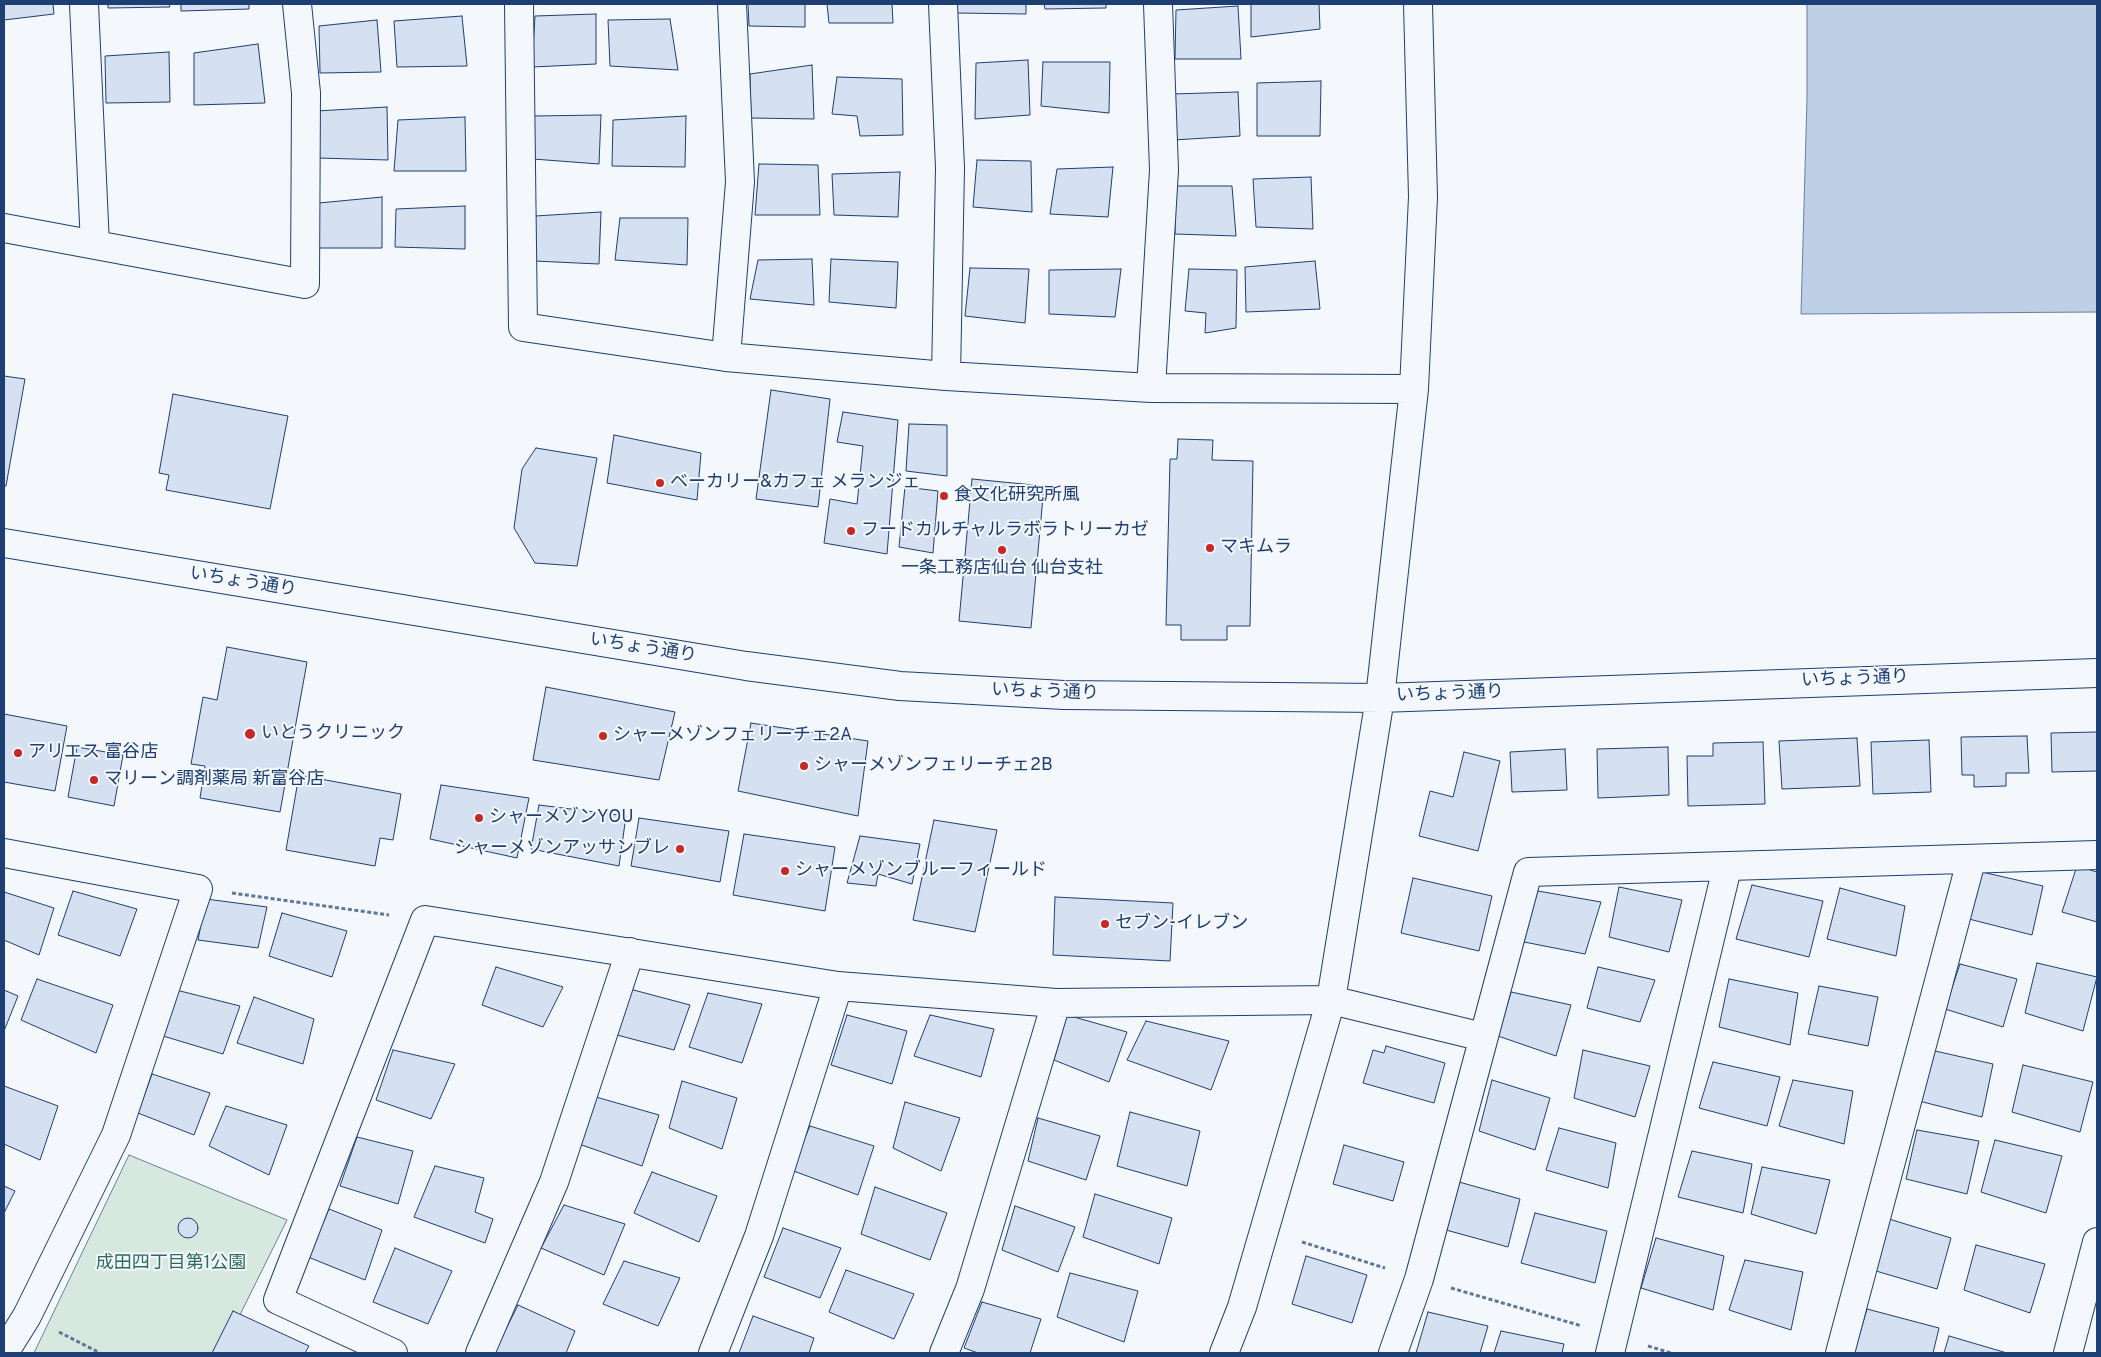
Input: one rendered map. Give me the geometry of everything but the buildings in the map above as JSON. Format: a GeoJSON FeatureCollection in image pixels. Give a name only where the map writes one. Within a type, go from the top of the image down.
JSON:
{"type":"FeatureCollection","features":[{"type":"Feature","properties":{"kind":"street"},"geometry":{"type":"LineString","coordinates":[[84,4],[95,246]]}},
{"type":"Feature","properties":{"kind":"street"},"geometry":{"type":"LineString","coordinates":[[4,228],[305,284],[306,93],[297,4]]}},
{"type":"Feature","properties":{"kind":"street"},"geometry":{"type":"LineString","coordinates":[[519,4],[523,327],[726,357],[946,376],[1151,388],[1414,388]]}},
{"type":"Feature","properties":{"kind":"street"},"geometry":{"type":"LineString","coordinates":[[726,357],[740,182],[732,4]]}},
{"type":"Feature","properties":{"kind":"street"},"geometry":{"type":"LineString","coordinates":[[943,4],[950,168],[946,376]]}},
{"type":"Feature","properties":{"kind":"street"},"geometry":{"type":"LineString","coordinates":[[1151,388],[1164,170],[1158,4]]}},
{"type":"Feature","properties":{"kind":"street"},"geometry":{"type":"LineString","coordinates":[[1224,1353],[1242,1307],[1331,1000],[1380,698],[1414,388],[1423,197],[1418,4]]}},
{"type":"Feature","properties":{"kind":"street","name":"いちょう通り"},"geometry":{"type":"LineString","coordinates":[[4,543],[746,666],[900,686],[1064,695],[1380,698],[2097,673]]}},
{"type":"Feature","properties":{"kind":"street"},"geometry":{"type":"LineString","coordinates":[[4,854],[198,889],[116,1135],[27,1316],[4,1353]]}},
{"type":"Feature","properties":{"kind":"street"},"geometry":{"type":"LineString","coordinates":[[1393,1353],[1419,1279],[1528,872],[1971,861],[2097,855]]}},
{"type":"Feature","properties":{"kind":"street"},"geometry":{"type":"LineString","coordinates":[[1840,1353],[1971,861]]}},
{"type":"Feature","properties":{"kind":"street"},"geometry":{"type":"LineString","coordinates":[[1613,1344],[1727,868]]}},
{"type":"Feature","properties":{"kind":"street"},"geometry":{"type":"LineString","coordinates":[[393,1353],[278,1300],[425,920],[838,986],[1056,1003],[1331,1000],[1483,1038]]}},
{"type":"Feature","properties":{"kind":"street"},"geometry":{"type":"LineString","coordinates":[[480,1353],[554,1182],[630,952]]}},
{"type":"Feature","properties":{"kind":"street"},"geometry":{"type":"LineString","coordinates":[[712,1353],[759,1236],[838,986]]}},
{"type":"Feature","properties":{"kind":"street"},"geometry":{"type":"LineString","coordinates":[[944,1353],[970,1289],[1056,1003]]}},
{"type":"Feature","properties":{"kind":"street"},"geometry":{"type":"LineString","coordinates":[[2068,1353],[2097,1242]]}},
{"type":"Feature","properties":{"kind":"path"},"geometry":{"type":"LineString","coordinates":[[198,889],[425,920]]}},
{"type":"Feature","properties":{"kind":"path"},"geometry":{"type":"LineString","coordinates":[[1302,1242],[1613,1344],[1671,1353]]}},
{"type":"Feature","properties":{"kind":"green space","name":"成田四丁目第1公園"},"geometry":{"type":"Polygon","coordinates":[[[129,1155],[287,1220],[221,1353],[34,1353],[129,1155]]]}},
{"type":"Feature","properties":{"kind":"water"},"geometry":{"type":"Polygon","coordinates":[[[1807,4],[2097,4],[2097,312],[1801,314],[1807,98],[1807,4]]]}},
{"type":"Feature","properties":{"kind":"place","name":"ベーカリー&カフェ メランジェ"},"geometry":{"type":"Point","coordinates":[660,483]}},
{"type":"Feature","properties":{"kind":"place","name":"食文化研究所風"},"geometry":{"type":"Point","coordinates":[944,496]}},
{"type":"Feature","properties":{"kind":"place","name":"フードカルチャルラボラトリーカゼ"},"geometry":{"type":"Point","coordinates":[851,531]}},
{"type":"Feature","properties":{"kind":"place","name":"マキムラ"},"geometry":{"type":"Point","coordinates":[1210,548]}},
{"type":"Feature","properties":{"kind":"place","name":"一条工務店仙台 仙台支社"},"geometry":{"type":"Point","coordinates":[1002,550]}},
{"type":"Feature","properties":{"kind":"place","name":"いとうクリニック"},"geometry":{"type":"Point","coordinates":[250,734]}},
{"type":"Feature","properties":{"kind":"place","name":"シャーメゾンフェリーチェ2A"},"geometry":{"type":"Point","coordinates":[603,736]}},
{"type":"Feature","properties":{"kind":"place","name":"アリエス 富谷店"},"geometry":{"type":"Point","coordinates":[18,753]}},
{"type":"Feature","properties":{"kind":"place","name":"シャーメゾンフェリーチェ2B"},"geometry":{"type":"Point","coordinates":[804,766]}},
{"type":"Feature","properties":{"kind":"place","name":"マリーン調剤薬局 新富谷店"},"geometry":{"type":"Point","coordinates":[94,780]}},
{"type":"Feature","properties":{"kind":"place","name":"シャーメゾンYOU"},"geometry":{"type":"Point","coordinates":[479,818]}},
{"type":"Feature","properties":{"kind":"place","name":"シャーメゾンアッサンブレ"},"geometry":{"type":"Point","coordinates":[680,849]}},
{"type":"Feature","properties":{"kind":"place","name":"シャーメゾンブルーフィールド"},"geometry":{"type":"Point","coordinates":[785,871]}},
{"type":"Feature","properties":{"kind":"place","name":"セブン-イレブン"},"geometry":{"type":"Point","coordinates":[1105,924]}}]}
